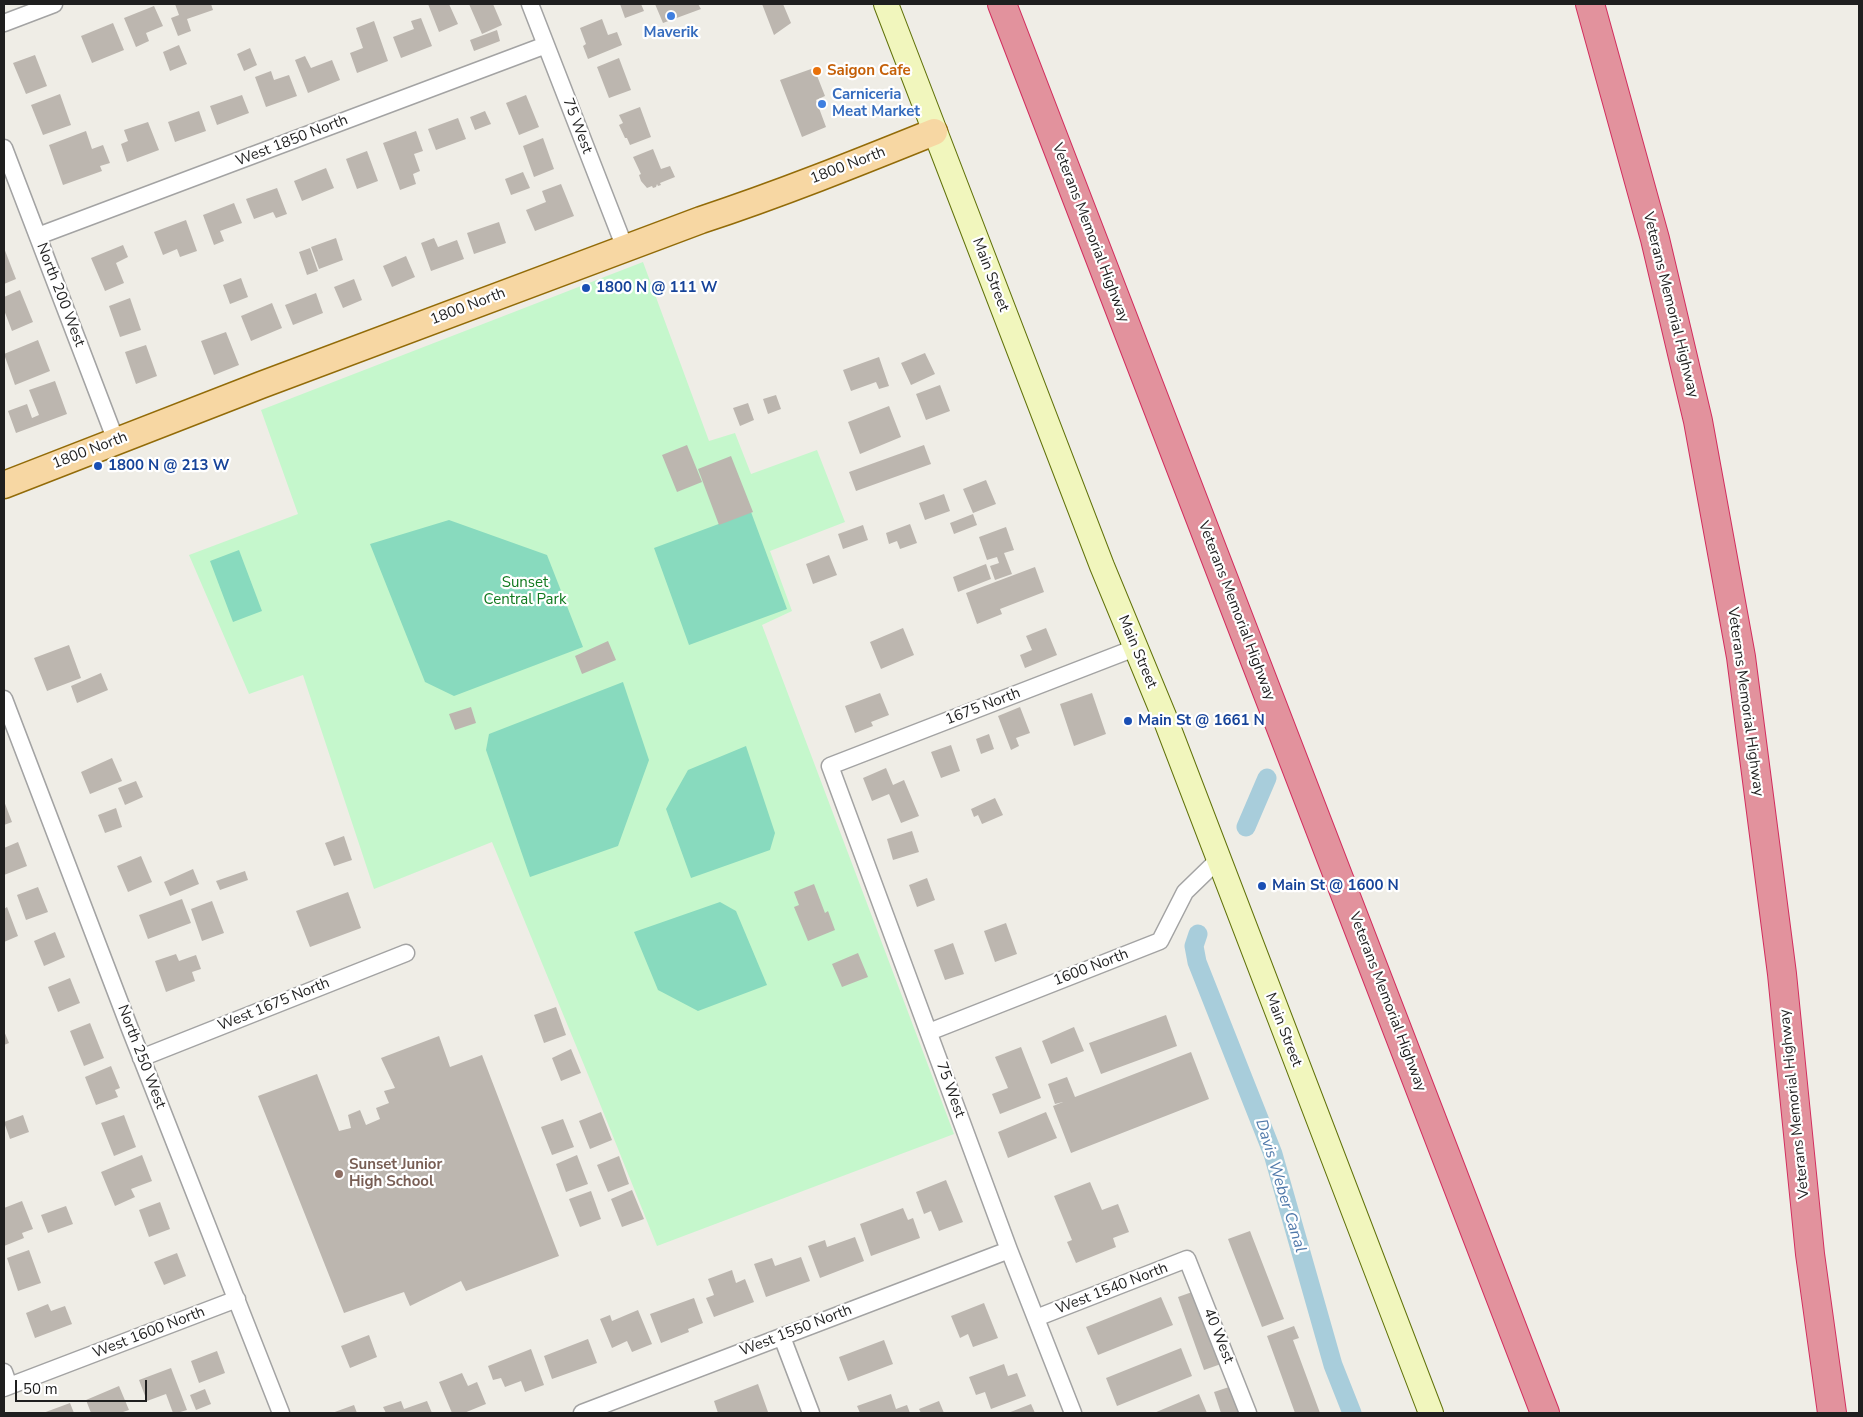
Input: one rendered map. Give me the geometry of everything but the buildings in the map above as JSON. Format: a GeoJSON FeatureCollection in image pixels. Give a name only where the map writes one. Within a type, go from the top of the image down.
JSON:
{"type":"FeatureCollection","features":[{"type":"Feature","properties":{"kind":"highway","name":"Veterans Memorial Highway"},"geometry":{"type":"LineString","coordinates":[[1002,4],[1545,1413]]}},
{"type":"Feature","properties":{"kind":"highway","name":"Veterans Memorial Highway"},"geometry":{"type":"LineString","coordinates":[[1590,4],[1655,239],[1698,421],[1741,657],[1782,974],[1810,1254],[1832,1413]]}},
{"type":"Feature","properties":{"kind":"main road","name":"Main Street"},"geometry":{"type":"LineString","coordinates":[[886,4],[1102,566],[1164,716],[1431,1413]]}},
{"type":"Feature","properties":{"kind":"main road","name":"1800 North"},"geometry":{"type":"LineString","coordinates":[[4,485],[261,384],[625,248],[814,180],[934,132]]}},
{"type":"Feature","properties":{"kind":"street"},"geometry":{"type":"LineString","coordinates":[[4,23],[54,4]]}},
{"type":"Feature","properties":{"kind":"street","name":"75 West"},"geometry":{"type":"LineString","coordinates":[[530,4],[625,248]]}},
{"type":"Feature","properties":{"kind":"street","name":"West 1850 North"},"geometry":{"type":"LineString","coordinates":[[38,236],[546,45]]}},
{"type":"Feature","properties":{"kind":"street","name":"North 200 West"},"geometry":{"type":"LineString","coordinates":[[4,148],[116,441]]}},
{"type":"Feature","properties":{"kind":"street","name":"1675 North"},"geometry":{"type":"LineString","coordinates":[[830,766],[1135,648]]}},
{"type":"Feature","properties":{"kind":"street","name":"North 250 West"},"geometry":{"type":"LineString","coordinates":[[4,699],[141,1058],[281,1413]]}},
{"type":"Feature","properties":{"kind":"street","name":"75 West"},"geometry":{"type":"LineString","coordinates":[[830,766],[1009,1250],[1073,1413]]}},
{"type":"Feature","properties":{"kind":"street","name":"1600 North"},"geometry":{"type":"LineString","coordinates":[[929,1032],[1160,941],[1185,892],[1218,860]]}},
{"type":"Feature","properties":{"kind":"street","name":"West 1675 North"},"geometry":{"type":"LineString","coordinates":[[141,1058],[406,953]]}},
{"type":"Feature","properties":{"kind":"street","name":"West 1550 North"},"geometry":{"type":"LineString","coordinates":[[582,1413],[1009,1250]]}},
{"type":"Feature","properties":{"kind":"street","name":"West 1540 North"},"geometry":{"type":"LineString","coordinates":[[1036,1318],[1188,1260]]}},
{"type":"Feature","properties":{"kind":"street","name":"40 West"},"geometry":{"type":"LineString","coordinates":[[1188,1260],[1248,1413]]}},
{"type":"Feature","properties":{"kind":"street","name":"West 1600 North"},"geometry":{"type":"LineString","coordinates":[[6,1382],[237,1299]]}},
{"type":"Feature","properties":{"kind":"street"},"geometry":{"type":"LineString","coordinates":[[782,1337],[812,1413]]}},
{"type":"Feature","properties":{"kind":"green space","name":"Sunset Central Park"},"geometry":{"type":"Polygon","coordinates":[[[643,262],[709,441],[735,433],[751,474],[817,450],[845,522],[770,551],[792,611],[762,625],[954,1134],[657,1246],[492,842],[374,889],[303,675],[249,694],[189,555],[298,514],[261,410],[643,262]]]}},
{"type":"Feature","properties":{"kind":"green space"},"geometry":{"type":"Polygon","coordinates":[[[751,512],[787,609],[689,645],[654,548],[751,512]]]}},
{"type":"Feature","properties":{"kind":"green space"},"geometry":{"type":"Polygon","coordinates":[[[449,520],[547,555],[583,647],[454,696],[425,682],[370,544],[449,520]]]}},
{"type":"Feature","properties":{"kind":"green space"},"geometry":{"type":"Polygon","coordinates":[[[239,550],[262,611],[233,622],[210,561],[239,550]]]}},
{"type":"Feature","properties":{"kind":"green space"},"geometry":{"type":"Polygon","coordinates":[[[623,682],[649,760],[618,846],[530,877],[486,750],[489,734],[623,682]]]}},
{"type":"Feature","properties":{"kind":"green space"},"geometry":{"type":"Polygon","coordinates":[[[746,746],[775,833],[770,850],[691,878],[666,809],[688,770],[746,746]]]}},
{"type":"Feature","properties":{"kind":"green space"},"geometry":{"type":"Polygon","coordinates":[[[720,902],[736,911],[767,985],[698,1011],[658,990],[634,932],[720,902]]]}},
{"type":"Feature","properties":{"kind":"waterway"},"geometry":{"type":"LineString","coordinates":[[1246,827],[1267,778]]}},
{"type":"Feature","properties":{"kind":"waterway","name":"Davis Weber Canal"},"geometry":{"type":"LineString","coordinates":[[1198,934],[1194,946],[1197,962],[1273,1154],[1333,1365],[1352,1413]]}},
{"type":"Feature","properties":{"kind":"place","name":"Maverik"},"geometry":{"type":"Point","coordinates":[671,16]}},
{"type":"Feature","properties":{"kind":"place","name":"Saigon Cafe"},"geometry":{"type":"Point","coordinates":[817,71]}},
{"type":"Feature","properties":{"kind":"place","name":"Carniceria Meat Market"},"geometry":{"type":"Point","coordinates":[822,104]}},
{"type":"Feature","properties":{"kind":"place","name":"1800 N @ 111 W"},"geometry":{"type":"Point","coordinates":[586,288]}},
{"type":"Feature","properties":{"kind":"place","name":"1800 N @ 213 W"},"geometry":{"type":"Point","coordinates":[98,466]}},
{"type":"Feature","properties":{"kind":"place","name":"Main St @ 1661 N"},"geometry":{"type":"Point","coordinates":[1128,721]}},
{"type":"Feature","properties":{"kind":"place","name":"Main St @ 1600 N"},"geometry":{"type":"Point","coordinates":[1262,886]}},
{"type":"Feature","properties":{"kind":"place","name":"Sunset Junior High School"},"geometry":{"type":"Point","coordinates":[339,1174]}}]}
